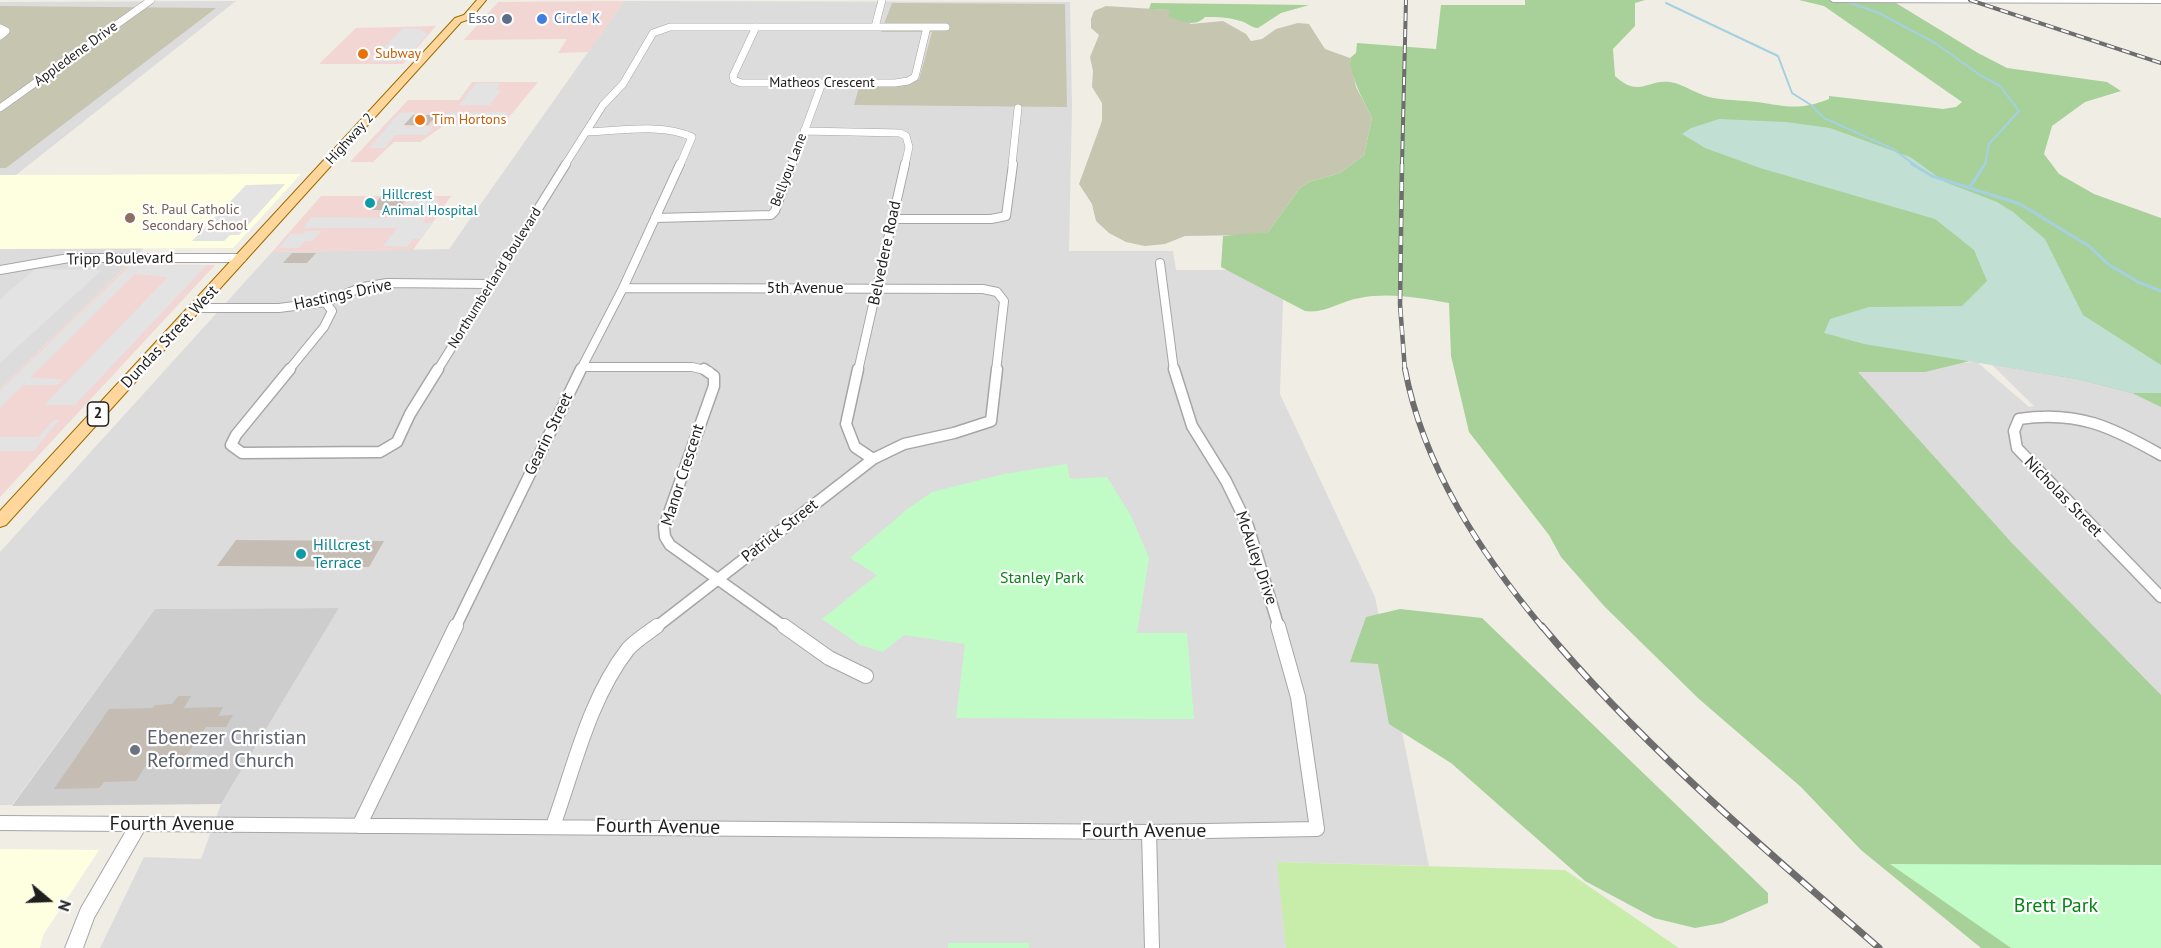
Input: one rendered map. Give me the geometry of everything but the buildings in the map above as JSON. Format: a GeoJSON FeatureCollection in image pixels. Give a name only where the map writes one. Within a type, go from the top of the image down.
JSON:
{"type":"FeatureCollection","features":[{"type":"Feature","properties":{"kind":"main road","name":"Highway 2"},"geometry":{"type":"LineString","coordinates":[[458,21],[454,17],[470,0]]}},
{"type":"Feature","properties":{"kind":"main road","name":"Highway 2"},"geometry":{"type":"LineString","coordinates":[[242,258],[458,21],[467,17],[482,0]]}},
{"type":"Feature","properties":{"kind":"main road","name":"Dundas Street West"},"geometry":{"type":"LineString","coordinates":[[0,520],[242,258]]}},
{"type":"Feature","properties":{"kind":"street","name":"Appledene Drive"},"geometry":{"type":"LineString","coordinates":[[0,108],[151,0]]}},
{"type":"Feature","properties":{"kind":"street"},"geometry":{"type":"LineString","coordinates":[[875,27],[882,0]]}},
{"type":"Feature","properties":{"kind":"street"},"geometry":{"type":"LineString","coordinates":[[1833,0],[2161,1]]}},
{"type":"Feature","properties":{"kind":"street","name":"Northumberland Boulevard"},"geometry":{"type":"LineString","coordinates":[[325,302],[332,311],[324,327],[236,435],[231,445],[242,453],[369,453],[389,448],[397,442],[410,414],[603,105],[623,84],[654,33],[670,27],[946,27]]}},
{"type":"Feature","properties":{"kind":"street","name":"Matheos Crescent"},"geometry":{"type":"LineString","coordinates":[[756,27],[733,76],[734,80],[741,83],[908,81],[915,77],[927,27]]}},
{"type":"Feature","properties":{"kind":"street"},"geometry":{"type":"LineString","coordinates":[[0,28],[6,31],[0,36]]}},
{"type":"Feature","properties":{"kind":"street","name":"Bellyou Lane"},"geometry":{"type":"LineString","coordinates":[[655,218],[771,214],[775,211],[822,83]]}},
{"type":"Feature","properties":{"kind":"street"},"geometry":{"type":"LineString","coordinates":[[892,219],[991,219],[1006,216],[1018,108]]}},
{"type":"Feature","properties":{"kind":"street","name":"Gearin Street"},"geometry":{"type":"LineString","coordinates":[[359,826],[582,367],[623,288],[692,137],[671,131],[587,132]]}},
{"type":"Feature","properties":{"kind":"street","name":"Belvedere Road"},"geometry":{"type":"LineString","coordinates":[[804,131],[890,133],[906,136],[909,147],[846,424],[855,447],[873,459]]}},
{"type":"Feature","properties":{"kind":"street","name":"Tripp Boulevard"},"geometry":{"type":"LineString","coordinates":[[0,270],[69,258],[242,258]]}},
{"type":"Feature","properties":{"kind":"street","name":"McAuley Drive"},"geometry":{"type":"LineString","coordinates":[[1160,263],[1175,379],[1192,426],[1226,481],[1248,526],[1279,628],[1298,698],[1317,829]]}},
{"type":"Feature","properties":{"kind":"street","name":"Hastings Drive"},"geometry":{"type":"LineString","coordinates":[[196,308],[279,308],[325,302],[363,287],[387,283],[490,285]]}},
{"type":"Feature","properties":{"kind":"street","name":"5th Avenue"},"geometry":{"type":"LineString","coordinates":[[623,288],[986,290]]}},
{"type":"Feature","properties":{"kind":"street","name":"Patrick Street"},"geometry":{"type":"LineString","coordinates":[[554,826],[592,720],[616,664],[630,647],[873,459],[904,444],[954,433],[991,421],[1004,301],[997,292],[986,290]]}},
{"type":"Feature","properties":{"kind":"street","name":"Manor Crescent"},"geometry":{"type":"LineString","coordinates":[[582,367],[692,367],[708,370],[714,376],[714,386],[664,527],[665,537],[670,545],[829,658],[866,676]]}},
{"type":"Feature","properties":{"kind":"street","name":"Nicholas Street"},"geometry":{"type":"LineString","coordinates":[[2161,455],[2111,428],[2085,418],[2038,415],[2019,420],[2014,430],[2017,448],[2161,597]]}},
{"type":"Feature","properties":{"kind":"street","name":"Fourth Avenue"},"geometry":{"type":"LineString","coordinates":[[0,824],[554,826],[1149,832],[1317,829]]}},
{"type":"Feature","properties":{"kind":"street"},"geometry":{"type":"LineString","coordinates":[[74,948],[87,914],[139,824]]}},
{"type":"Feature","properties":{"kind":"street"},"geometry":{"type":"LineString","coordinates":[[1149,832],[1152,948]]}},
{"type":"Feature","properties":{"kind":"shaded area"},"geometry":{"type":"Polygon","coordinates":[[[236,1],[16,175],[0,175],[0,2],[236,1]]]}},
{"type":"Feature","properties":{"kind":"shaded area"},"geometry":{"type":"Polygon","coordinates":[[[624,1],[1070,2],[1072,106],[1069,251],[1173,251],[1176,270],[1284,270],[1280,394],[1375,597],[1429,866],[1278,862],[1286,948],[100,948],[144,857],[201,859],[221,804],[339,608],[155,609],[12,805],[0,805],[0,552],[272,252],[449,249],[624,1]]]}},
{"type":"Feature","properties":{"kind":"shaded area"},"geometry":{"type":"Polygon","coordinates":[[[624,1],[589,52],[558,53],[567,39],[464,40],[498,2],[624,1]]]}},
{"type":"Feature","properties":{"kind":"shaded area"},"geometry":{"type":"Polygon","coordinates":[[[892,3],[1065,4],[1067,107],[854,105],[861,80],[919,80],[932,32],[881,32],[892,3]]]}},
{"type":"Feature","properties":{"kind":"shaded area"},"geometry":{"type":"Polygon","coordinates":[[[0,6],[216,8],[6,168],[0,168],[0,6]]]}},
{"type":"Feature","properties":{"kind":"shaded area"},"geometry":{"type":"Polygon","coordinates":[[[1106,6],[1170,10],[1191,24],[1223,21],[1246,34],[1251,41],[1262,39],[1276,29],[1298,23],[1309,24],[1325,49],[1350,58],[1356,87],[1372,118],[1364,155],[1340,173],[1309,182],[1300,188],[1268,232],[1246,235],[1185,236],[1165,244],[1145,246],[1126,242],[1109,233],[1096,221],[1092,204],[1079,184],[1102,121],[1102,103],[1092,87],[1093,71],[1090,57],[1099,35],[1091,28],[1091,19],[1094,11],[1106,6]]]}},
{"type":"Feature","properties":{"kind":"shaded area"},"geometry":{"type":"Polygon","coordinates":[[[436,26],[403,64],[319,64],[356,28],[436,26]]]}},
{"type":"Feature","properties":{"kind":"shaded area"},"geometry":{"type":"Polygon","coordinates":[[[403,28],[420,29],[428,34],[402,61],[370,62],[403,28]]]}},
{"type":"Feature","properties":{"kind":"shaded area"},"geometry":{"type":"Polygon","coordinates":[[[472,82],[538,82],[505,122],[445,125],[420,142],[394,142],[373,162],[350,162],[408,100],[459,100],[472,82]]]}},
{"type":"Feature","properties":{"kind":"shaded area"},"geometry":{"type":"Polygon","coordinates":[[[476,83],[501,83],[496,90],[501,90],[490,105],[459,105],[476,83]]]}},
{"type":"Feature","properties":{"kind":"shaded area"},"geometry":{"type":"Polygon","coordinates":[[[415,112],[404,127],[434,126],[427,135],[395,135],[385,148],[369,148],[399,113],[415,112]]]}},
{"type":"Feature","properties":{"kind":"shaded area"},"geometry":{"type":"Polygon","coordinates":[[[507,112],[502,119],[454,120],[451,123],[441,123],[448,113],[507,112]]]}},
{"type":"Feature","properties":{"kind":"shaded area"},"geometry":{"type":"Polygon","coordinates":[[[1719,119],[1786,122],[1830,128],[1910,157],[1945,182],[1997,202],[2013,212],[2045,239],[2083,315],[2161,365],[2161,393],[2132,393],[2077,379],[1864,344],[1824,333],[1830,319],[1869,307],[1962,306],[1987,281],[1974,250],[1935,219],[1760,168],[1705,148],[1682,134],[1691,128],[1719,119]]]}},
{"type":"Feature","properties":{"kind":"shaded area","name":"St. Paul Catholic Secondary School"},"geometry":{"type":"Polygon","coordinates":[[[301,174],[233,248],[0,249],[0,175],[301,174]]]}},
{"type":"Feature","properties":{"kind":"shaded area"},"geometry":{"type":"Polygon","coordinates":[[[285,184],[239,235],[230,235],[224,241],[192,241],[246,185],[285,184]]]}},
{"type":"Feature","properties":{"kind":"shaded area"},"geometry":{"type":"Polygon","coordinates":[[[321,196],[451,196],[413,250],[272,252],[321,196]]]}},
{"type":"Feature","properties":{"kind":"shaded area"},"geometry":{"type":"Polygon","coordinates":[[[413,198],[439,198],[429,213],[398,213],[413,198]]]}},
{"type":"Feature","properties":{"kind":"shaded area"},"geometry":{"type":"Polygon","coordinates":[[[312,217],[426,218],[423,223],[433,223],[421,239],[413,239],[407,247],[383,246],[397,228],[303,228],[312,217]]]}},
{"type":"Feature","properties":{"kind":"shaded area"},"geometry":{"type":"Polygon","coordinates":[[[305,231],[321,231],[313,241],[305,241],[299,248],[279,248],[290,234],[302,234],[305,231]]]}},
{"type":"Feature","properties":{"kind":"shaded area"},"geometry":{"type":"Polygon","coordinates":[[[144,248],[127,265],[0,389],[0,249],[144,248]]]}},
{"type":"Feature","properties":{"kind":"shaded area"},"geometry":{"type":"Polygon","coordinates":[[[127,265],[215,265],[0,497],[0,389],[127,265]]]}},
{"type":"Feature","properties":{"kind":"shaded area"},"geometry":{"type":"Polygon","coordinates":[[[207,265],[75,405],[44,405],[168,277],[135,274],[30,378],[63,379],[57,385],[23,385],[0,408],[0,391],[129,266],[207,265]]]}},
{"type":"Feature","properties":{"kind":"shaded area"},"geometry":{"type":"Polygon","coordinates":[[[35,269],[102,270],[0,363],[0,299],[35,269]]]}},
{"type":"Feature","properties":{"kind":"shaded area"},"geometry":{"type":"Polygon","coordinates":[[[1988,361],[2161,395],[2161,701],[1848,369],[1977,362],[2029,407],[2034,406],[1988,361]]]}},
{"type":"Feature","properties":{"kind":"shaded area"},"geometry":{"type":"Polygon","coordinates":[[[54,420],[59,420],[34,451],[0,451],[0,437],[38,437],[54,420]]]}},
{"type":"Feature","properties":{"kind":"shaded area"},"geometry":{"type":"Polygon","coordinates":[[[339,608],[221,804],[12,806],[155,609],[339,608]]]}},
{"type":"Feature","properties":{"kind":"shaded area"},"geometry":{"type":"Polygon","coordinates":[[[0,849],[99,850],[43,935],[40,948],[0,948],[0,849]]]}},
{"type":"Feature","properties":{"kind":"green space"},"geometry":{"type":"Polygon","coordinates":[[[1525,0],[1645,0],[1635,3],[1635,26],[1613,49],[1615,76],[1624,83],[1638,87],[1658,82],[1675,83],[1714,98],[1797,107],[1829,99],[1829,96],[1943,109],[1956,107],[1962,102],[1824,6],[1799,0],[1891,0],[2007,68],[2107,82],[2121,91],[2085,102],[2052,126],[2044,154],[2059,174],[2094,194],[2161,218],[2161,407],[2132,393],[2077,379],[1970,361],[1925,372],[1858,372],[2011,542],[2161,695],[2161,907],[2097,948],[1981,948],[1861,850],[1801,787],[1699,699],[1605,607],[1561,557],[1549,535],[1469,432],[1451,356],[1449,303],[1404,296],[1371,296],[1319,311],[1305,311],[1221,267],[1223,236],[1268,232],[1300,188],[1309,182],[1340,173],[1364,155],[1372,118],[1358,89],[1351,66],[1350,58],[1356,53],[1357,43],[1436,49],[1441,5],[1525,5],[1525,0]]]}},
{"type":"Feature","properties":{"kind":"green space"},"geometry":{"type":"Polygon","coordinates":[[[1151,3],[1309,5],[1281,13],[1258,28],[1223,18],[1205,17],[1193,23],[1183,22],[1169,17],[1170,10],[1149,9],[1151,3]]]}},
{"type":"Feature","properties":{"kind":"green space","name":"Stanley Park"},"geometry":{"type":"Polygon","coordinates":[[[1067,464],[1070,479],[1107,477],[1131,516],[1149,558],[1137,633],[1187,633],[1194,719],[956,718],[965,644],[904,635],[883,652],[860,645],[822,619],[877,575],[850,558],[906,510],[932,492],[1004,474],[1067,464]]]}},
{"type":"Feature","properties":{"kind":"green space"},"geometry":{"type":"Polygon","coordinates":[[[1400,609],[1482,618],[1768,893],[1768,903],[1722,923],[1695,928],[1654,918],[1585,881],[1451,763],[1389,724],[1378,664],[1350,662],[1366,617],[1400,609]]]}},
{"type":"Feature","properties":{"kind":"green space"},"geometry":{"type":"Polygon","coordinates":[[[1277,862],[1565,870],[1679,948],[1286,948],[1277,862]]]}},
{"type":"Feature","properties":{"kind":"green space","name":"Brett Park"},"geometry":{"type":"Polygon","coordinates":[[[1890,864],[2161,865],[2161,948],[2011,948],[1890,864]]]}},
{"type":"Feature","properties":{"kind":"green space"},"geometry":{"type":"Polygon","coordinates":[[[948,943],[1029,943],[1029,948],[948,948],[948,943]]]}},
{"type":"Feature","properties":{"kind":"waterway"},"geometry":{"type":"LineString","coordinates":[[1842,0],[1879,13],[1935,43],[1980,75],[2000,86],[2019,111],[1989,144],[1985,165]]}},
{"type":"Feature","properties":{"kind":"waterway"},"geometry":{"type":"LineString","coordinates":[[1666,3],[1778,56],[1792,93],[1811,105],[1824,118],[1893,149],[1915,165]]}},
{"type":"Feature","properties":{"kind":"waterway"},"geometry":{"type":"LineString","coordinates":[[1912,164],[1932,176],[2020,204],[2089,246],[2108,264],[2138,282],[2161,291]]}},
{"type":"Feature","properties":{"kind":"waterway"},"geometry":{"type":"LineString","coordinates":[[1970,187],[1985,164]]}},
{"type":"Feature","properties":{"kind":"railway"},"geometry":{"type":"LineString","coordinates":[[1402,165],[1406,0]]}},
{"type":"Feature","properties":{"kind":"railway"},"geometry":{"type":"LineString","coordinates":[[1970,0],[2161,63]]}},
{"type":"Feature","properties":{"kind":"railway"},"geometry":{"type":"LineString","coordinates":[[1402,164],[1400,304],[1405,371]]}},
{"type":"Feature","properties":{"kind":"railway"},"geometry":{"type":"LineString","coordinates":[[1405,369],[1425,440],[1440,474],[1477,539],[1543,628]]}},
{"type":"Feature","properties":{"kind":"railway"},"geometry":{"type":"LineString","coordinates":[[1542,626],[1580,670],[1661,754],[1747,833],[1879,948]]}},
{"type":"Feature","properties":{"kind":"place","name":"Esso"},"geometry":{"type":"Point","coordinates":[507,19]}},
{"type":"Feature","properties":{"kind":"place","name":"Circle K"},"geometry":{"type":"Point","coordinates":[542,19]}},
{"type":"Feature","properties":{"kind":"place","name":"Subway"},"geometry":{"type":"Point","coordinates":[363,54]}},
{"type":"Feature","properties":{"kind":"place","name":"Tim Hortons"},"geometry":{"type":"Point","coordinates":[420,120]}},
{"type":"Feature","properties":{"kind":"place","name":"Hillcrest Animal Hospital"},"geometry":{"type":"Point","coordinates":[370,203]}},
{"type":"Feature","properties":{"kind":"place","name":"St. Paul Catholic Secondary School"},"geometry":{"type":"Point","coordinates":[130,218]}},
{"type":"Feature","properties":{"kind":"place","name":"Hillcrest Terrace"},"geometry":{"type":"Point","coordinates":[301,554]}},
{"type":"Feature","properties":{"kind":"place","name":"Ebenezer Christian Reformed Church"},"geometry":{"type":"Point","coordinates":[135,750]}}]}
